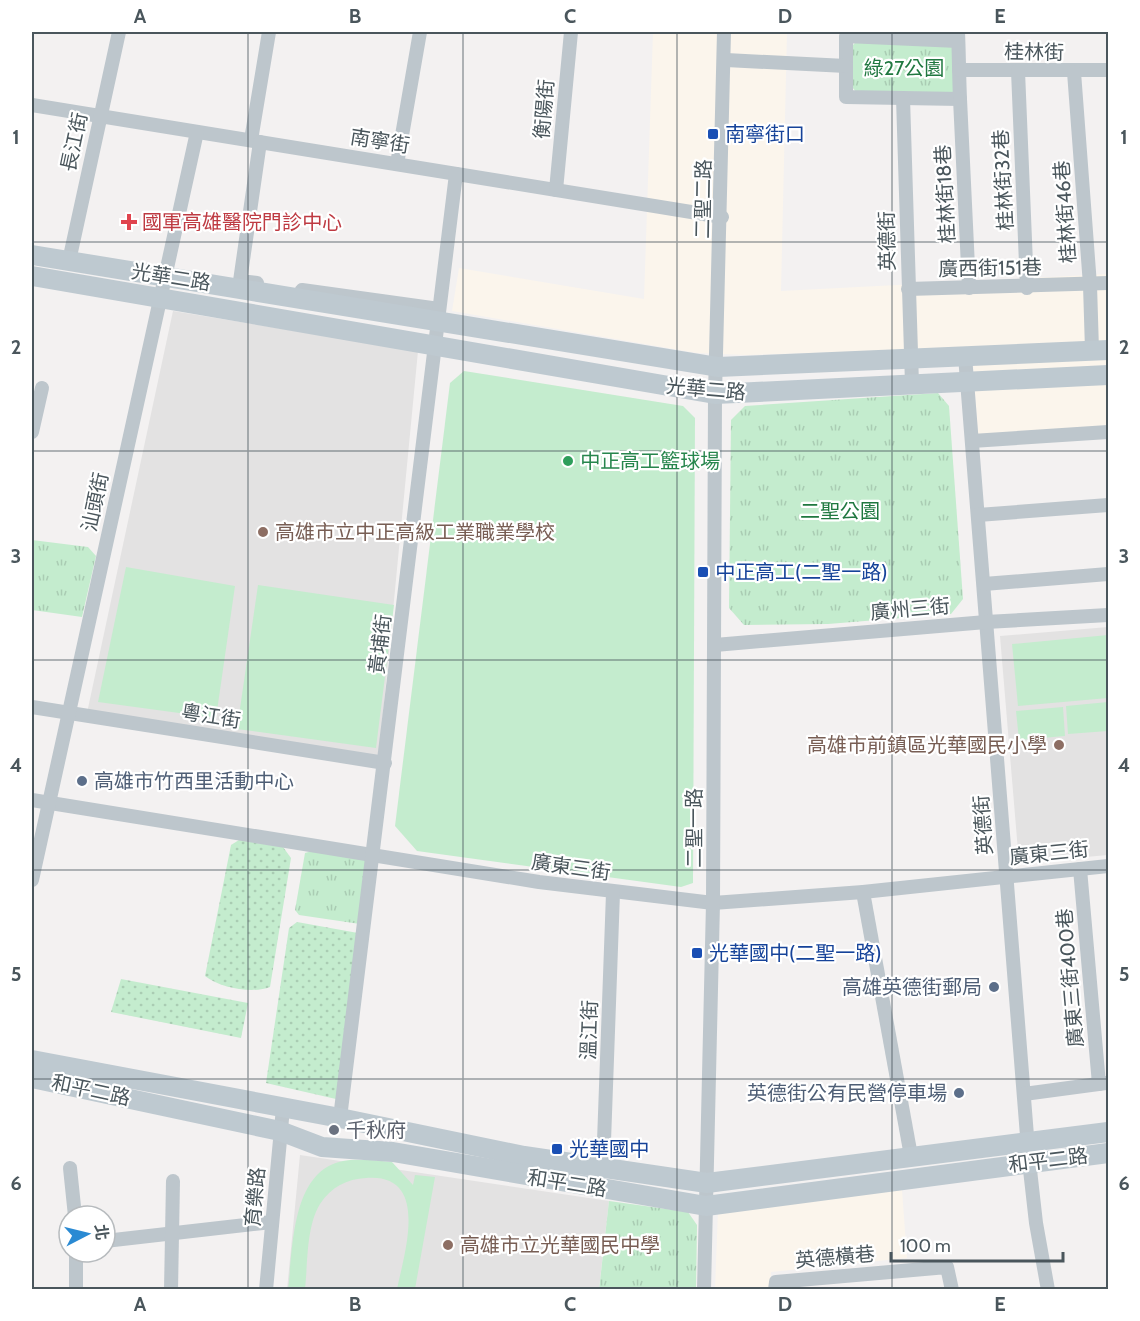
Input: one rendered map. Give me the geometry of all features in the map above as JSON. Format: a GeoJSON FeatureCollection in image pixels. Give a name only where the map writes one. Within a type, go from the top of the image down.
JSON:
{"type":"FeatureCollection","features":[{"type":"Feature","properties":{"kind":"street","name":"長江街"},"geometry":{"type":"LineString","coordinates":[[69,261],[119,32]]}},
{"type":"Feature","properties":{"kind":"street"},"geometry":{"type":"LineString","coordinates":[[240,281],[269,32]]}},
{"type":"Feature","properties":{"kind":"street"},"geometry":{"type":"LineString","coordinates":[[397,164],[420,32]]}},
{"type":"Feature","properties":{"kind":"street","name":"衡陽街"},"geometry":{"type":"LineString","coordinates":[[556,190],[571,32]]}},
{"type":"Feature","properties":{"kind":"street","name":"二聖二路"},"geometry":{"type":"LineString","coordinates":[[718,368],[726,60],[724,32]]}},
{"type":"Feature","properties":{"kind":"street"},"geometry":{"type":"LineString","coordinates":[[846,36],[958,36],[960,99],[846,97],[846,36]]}},
{"type":"Feature","properties":{"kind":"street"},"geometry":{"type":"LineString","coordinates":[[726,60],[846,66]]}},
{"type":"Feature","properties":{"kind":"street","name":"桂林街"},"geometry":{"type":"LineString","coordinates":[[959,70],[1074,72],[1108,70]]}},
{"type":"Feature","properties":{"kind":"street","name":"桂林街32巷"},"geometry":{"type":"LineString","coordinates":[[1018,71],[1028,288]]}},
{"type":"Feature","properties":{"kind":"street","name":"桂林街46巷"},"geometry":{"type":"LineString","coordinates":[[1074,72],[1090,285],[1100,350]]}},
{"type":"Feature","properties":{"kind":"street","name":"英德街"},"geometry":{"type":"LineString","coordinates":[[903,98],[912,384]]}},
{"type":"Feature","properties":{"kind":"street","name":"桂林街18巷"},"geometry":{"type":"LineString","coordinates":[[960,99],[969,288]]}},
{"type":"Feature","properties":{"kind":"street","name":"南寧街"},"geometry":{"type":"LineString","coordinates":[[32,105],[722,217]]}},
{"type":"Feature","properties":{"kind":"street","name":"汕頭街"},"geometry":{"type":"LineString","coordinates":[[32,880],[197,132]]}},
{"type":"Feature","properties":{"kind":"street","name":"黃埔街"},"geometry":{"type":"LineString","coordinates":[[340,1118],[456,174]]}},
{"type":"Feature","properties":{"kind":"street","name":"光華二路"},"geometry":{"type":"LineString","coordinates":[[32,255],[166,273],[311,300],[439,315],[718,368],[1100,350]]}},
{"type":"Feature","properties":{"kind":"street"},"geometry":{"type":"LineString","coordinates":[[166,273],[240,281],[439,315]]}},
{"type":"Feature","properties":{"kind":"street","name":"光華二路"},"geometry":{"type":"LineString","coordinates":[[32,276],[716,394],[1108,375]]}},
{"type":"Feature","properties":{"kind":"street","name":"廣西街151巷"},"geometry":{"type":"LineString","coordinates":[[908,289],[1028,288],[1108,283]]}},
{"type":"Feature","properties":{"kind":"street"},"geometry":{"type":"LineString","coordinates":[[308,322],[311,300]]}},
{"type":"Feature","properties":{"kind":"street","name":"英德街"},"geometry":{"type":"LineString","coordinates":[[965,356],[1029,1152],[1036,1223],[1048,1290]]}},
{"type":"Feature","properties":{"kind":"street","name":"二聖一路"},"geometry":{"type":"LineString","coordinates":[[704,1290],[713,903],[718,368]]}},
{"type":"Feature","properties":{"kind":"street"},"geometry":{"type":"LineString","coordinates":[[32,432],[42,388]]}},
{"type":"Feature","properties":{"kind":"street"},"geometry":{"type":"LineString","coordinates":[[972,441],[1108,432]]}},
{"type":"Feature","properties":{"kind":"street"},"geometry":{"type":"LineString","coordinates":[[978,515],[1108,505]]}},
{"type":"Feature","properties":{"kind":"street"},"geometry":{"type":"LineString","coordinates":[[984,584],[1108,574]]}},
{"type":"Feature","properties":{"kind":"street","name":"廣州三街"},"geometry":{"type":"LineString","coordinates":[[715,645],[986,622],[1108,615]]}},
{"type":"Feature","properties":{"kind":"street","name":"粵江街"},"geometry":{"type":"LineString","coordinates":[[32,707],[385,763]]}},
{"type":"Feature","properties":{"kind":"street","name":"廣東三街"},"geometry":{"type":"LineString","coordinates":[[32,800],[374,856],[613,892],[713,903],[863,892],[1108,866]]}},
{"type":"Feature","properties":{"kind":"street","name":"廣東三街400巷"},"geometry":{"type":"LineString","coordinates":[[1080,869],[1104,1083]]}},
{"type":"Feature","properties":{"kind":"street","name":"溫江街"},"geometry":{"type":"LineString","coordinates":[[603,1169],[613,892]]}},
{"type":"Feature","properties":{"kind":"street"},"geometry":{"type":"LineString","coordinates":[[863,892],[912,1156]]}},
{"type":"Feature","properties":{"kind":"street","name":"和平二路"},"geometry":{"type":"LineString","coordinates":[[32,1060],[340,1118],[522,1166],[706,1206],[1029,1152],[1108,1132]]}},
{"type":"Feature","properties":{"kind":"street","name":"和平二路"},"geometry":{"type":"LineString","coordinates":[[32,1078],[280,1131],[322,1147],[522,1166],[603,1169],[706,1183],[912,1156],[1029,1152],[1108,1153]]}},
{"type":"Feature","properties":{"kind":"street"},"geometry":{"type":"LineString","coordinates":[[1024,1094],[1104,1083]]}},
{"type":"Feature","properties":{"kind":"street","name":"育樂路"},"geometry":{"type":"LineString","coordinates":[[266,1290],[283,1108]]}},
{"type":"Feature","properties":{"kind":"street"},"geometry":{"type":"LineString","coordinates":[[70,1168],[74,1204]]}},
{"type":"Feature","properties":{"kind":"street"},"geometry":{"type":"LineString","coordinates":[[171,1290],[174,1234],[173,1180]]}},
{"type":"Feature","properties":{"kind":"street"},"geometry":{"type":"LineString","coordinates":[[117,1240],[272,1222]]}},
{"type":"Feature","properties":{"kind":"street"},"geometry":{"type":"LineString","coordinates":[[76,1264],[76,1290]]}},
{"type":"Feature","properties":{"kind":"street","name":"英德橫巷"},"geometry":{"type":"LineString","coordinates":[[776,1286],[947,1268],[952,1290]]}},
{"type":"Feature","properties":{"kind":"shaded area"},"geometry":{"type":"Polygon","coordinates":[[[653,32],[787,32],[781,291],[1108,274],[1108,427],[978,435],[972,348],[746,355],[697,353],[452,311],[459,268],[644,299],[653,32]]]}},
{"type":"Feature","properties":{"kind":"shaded area","name":"高雄市立中正高級工業職業學校"},"geometry":{"type":"Polygon","coordinates":[[[173,311],[418,351],[379,756],[87,713],[173,311]]]}},
{"type":"Feature","properties":{"kind":"shaded area","name":"高雄市前鎮區光華國民小學"},"geometry":{"type":"Polygon","coordinates":[[[1108,627],[1108,855],[1019,863],[1000,636],[1108,627]]]}},
{"type":"Feature","properties":{"kind":"shaded area","name":"高雄市立光華國民中學"},"geometry":{"type":"Polygon","coordinates":[[[300,1155],[609,1201],[599,1289],[287,1290],[300,1155]]]}},
{"type":"Feature","properties":{"kind":"shaded area"},"geometry":{"type":"Polygon","coordinates":[[[902,1190],[907,1258],[771,1272],[770,1289],[715,1290],[718,1211],[902,1190]]]}},
{"type":"Feature","properties":{"kind":"green space","name":"綠27公園"},"geometry":{"type":"Polygon","coordinates":[[[857,41],[954,47],[955,90],[952,95],[857,93],[852,87],[852,46],[857,41]]]}},
{"type":"Feature","properties":{"kind":"green space"},"geometry":{"type":"Polygon","coordinates":[[[464,371],[683,406],[695,418],[693,883],[681,887],[417,851],[395,826],[450,383],[464,371]]]}},
{"type":"Feature","properties":{"kind":"green space","name":"二聖公園"},"geometry":{"type":"Polygon","coordinates":[[[938,393],[949,406],[963,599],[951,614],[828,624],[744,625],[729,608],[731,420],[745,406],[938,393]]]}},
{"type":"Feature","properties":{"kind":"green space"},"geometry":{"type":"Polygon","coordinates":[[[32,540],[88,547],[96,556],[82,617],[32,610],[32,540]]]}},
{"type":"Feature","properties":{"kind":"green space"},"geometry":{"type":"Polygon","coordinates":[[[126,567],[235,586],[216,718],[98,702],[126,567]]]}},
{"type":"Feature","properties":{"kind":"green space"},"geometry":{"type":"Polygon","coordinates":[[[258,585],[394,605],[376,748],[237,729],[258,585]]]}},
{"type":"Feature","properties":{"kind":"green space"},"geometry":{"type":"Polygon","coordinates":[[[1108,635],[1108,698],[1018,706],[1012,644],[1108,635]]]}},
{"type":"Feature","properties":{"kind":"green space"},"geometry":{"type":"Polygon","coordinates":[[[1108,702],[1108,731],[1068,734],[1066,706],[1108,702]]]}},
{"type":"Feature","properties":{"kind":"green space"},"geometry":{"type":"Polygon","coordinates":[[[1063,707],[1065,736],[1019,740],[1016,711],[1063,707]]]}},
{"type":"Feature","properties":{"kind":"green space"},"geometry":{"type":"Polygon","coordinates":[[[239,840],[283,847],[291,858],[270,987],[263,989],[246,990],[228,987],[205,976],[231,845],[239,840]]]}},
{"type":"Feature","properties":{"kind":"green space"},"geometry":{"type":"Polygon","coordinates":[[[312,851],[364,859],[368,863],[360,924],[299,915],[295,910],[305,853],[312,851]]]}},
{"type":"Feature","properties":{"kind":"green space"},"geometry":{"type":"Polygon","coordinates":[[[297,922],[358,933],[336,1099],[266,1083],[289,928],[297,922]]]}},
{"type":"Feature","properties":{"kind":"green space"},"geometry":{"type":"Polygon","coordinates":[[[121,979],[248,1003],[241,1038],[111,1012],[121,979]]]}},
{"type":"Feature","properties":{"kind":"green space"},"geometry":{"type":"Polygon","coordinates":[[[343,1161],[392,1162],[413,1185],[415,1175],[435,1177],[415,1289],[397,1289],[408,1236],[409,1217],[406,1201],[399,1188],[386,1180],[366,1178],[340,1185],[320,1204],[312,1223],[308,1245],[305,1289],[288,1290],[298,1214],[304,1195],[313,1180],[326,1168],[343,1161]]]}},
{"type":"Feature","properties":{"kind":"green space"},"geometry":{"type":"Polygon","coordinates":[[[609,1201],[688,1212],[697,1225],[696,1289],[599,1290],[609,1201]]]}},
{"type":"Feature","properties":{"kind":"place","name":"南寧街口"},"geometry":{"type":"Point","coordinates":[713,134]}},
{"type":"Feature","properties":{"kind":"place","name":"國軍高雄醫院門診中心"},"geometry":{"type":"Point","coordinates":[129,222]}},
{"type":"Feature","properties":{"kind":"place","name":"中正高工籃球場"},"geometry":{"type":"Point","coordinates":[568,461]}},
{"type":"Feature","properties":{"kind":"place","name":"高雄市立中正高級工業職業學校"},"geometry":{"type":"Point","coordinates":[263,532]}},
{"type":"Feature","properties":{"kind":"place","name":"中正高工(二聖一路)"},"geometry":{"type":"Point","coordinates":[703,572]}},
{"type":"Feature","properties":{"kind":"place","name":"高雄市前鎮區光華國民小學"},"geometry":{"type":"Point","coordinates":[1059,745]}},
{"type":"Feature","properties":{"kind":"place","name":"高雄市竹西里活動中心"},"geometry":{"type":"Point","coordinates":[82,781]}},
{"type":"Feature","properties":{"kind":"place","name":"光華國中(二聖一路)"},"geometry":{"type":"Point","coordinates":[697,953]}},
{"type":"Feature","properties":{"kind":"place","name":"高雄英德街郵局"},"geometry":{"type":"Point","coordinates":[994,987]}},
{"type":"Feature","properties":{"kind":"place","name":"英德街公有民營停車場"},"geometry":{"type":"Point","coordinates":[959,1093]}},
{"type":"Feature","properties":{"kind":"place","name":"千秋府"},"geometry":{"type":"Point","coordinates":[334,1130]}},
{"type":"Feature","properties":{"kind":"place","name":"光華國中"},"geometry":{"type":"Point","coordinates":[557,1149]}},
{"type":"Feature","properties":{"kind":"place","name":"高雄市立光華國民中學"},"geometry":{"type":"Point","coordinates":[448,1245]}}]}
